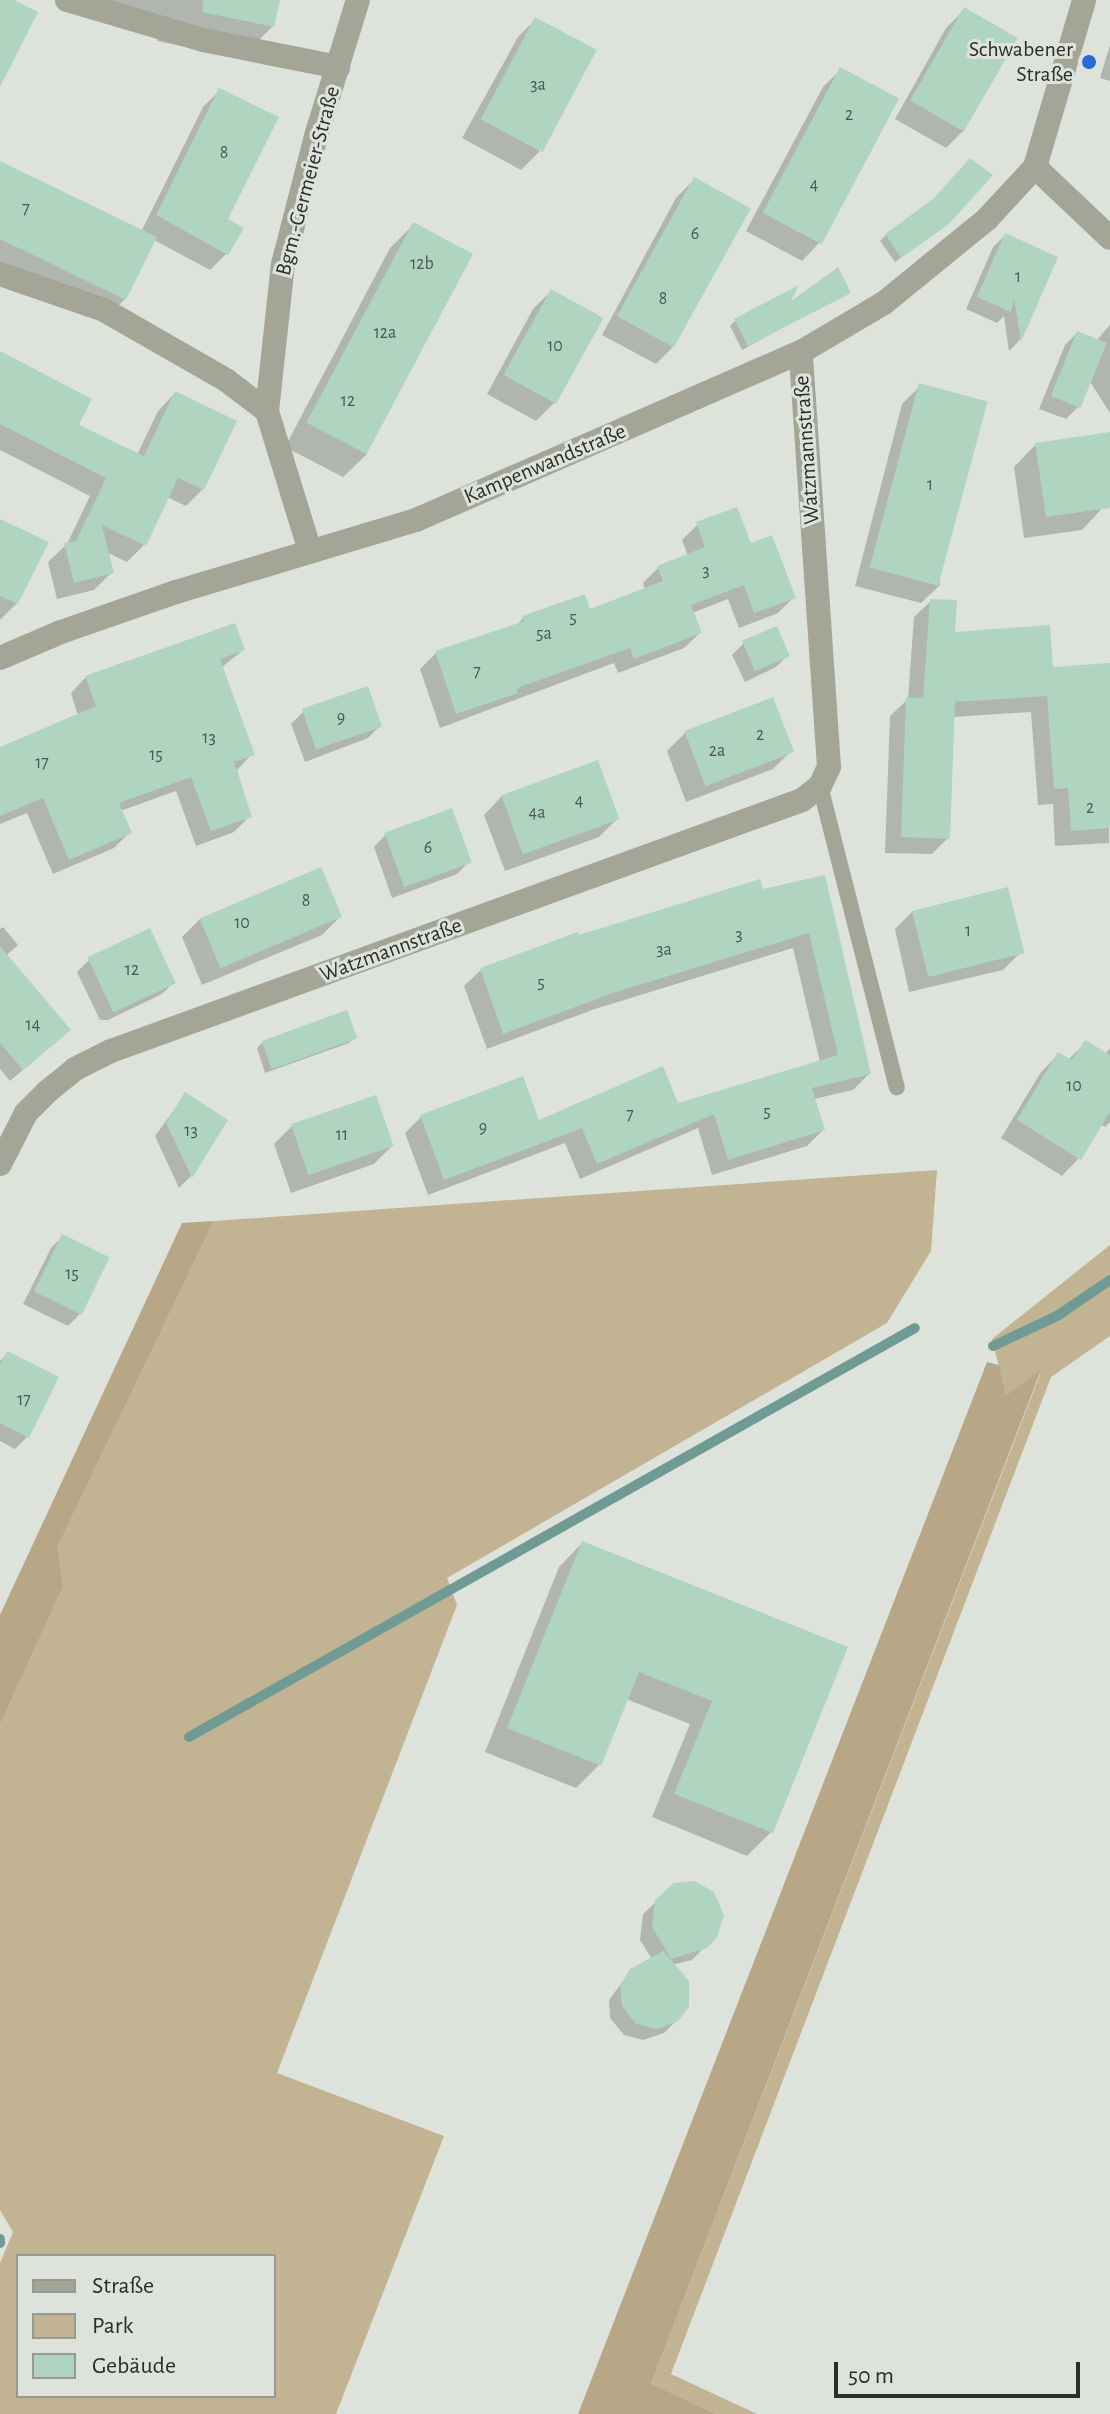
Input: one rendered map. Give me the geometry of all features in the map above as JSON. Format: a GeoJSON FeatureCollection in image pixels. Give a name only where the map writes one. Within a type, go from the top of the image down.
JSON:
{"type":"FeatureCollection","features":[{"type":"Feature","properties":{"kind":"street"},"geometry":{"type":"LineString","coordinates":[[67,0],[203,40],[338,67]]}},
{"type":"Feature","properties":{"kind":"street","name":"Bgm.-Germeier-Straße"},"geometry":{"type":"LineString","coordinates":[[310,551],[267,411],[283,264],[317,133],[358,0]]}},
{"type":"Feature","properties":{"kind":"street"},"geometry":{"type":"LineString","coordinates":[[1084,0],[1035,167],[1110,238]]}},
{"type":"Feature","properties":{"kind":"street","name":"Kampenwandstraße"},"geometry":{"type":"LineString","coordinates":[[0,658],[61,632],[416,520],[801,352],[884,303],[916,279],[987,219],[1035,167]]}},
{"type":"Feature","properties":{"kind":"street"},"geometry":{"type":"LineString","coordinates":[[0,274],[104,310],[226,380],[267,411]]}},
{"type":"Feature","properties":{"kind":"street","name":"Watzmannstraße"},"geometry":{"type":"LineString","coordinates":[[0,1164],[7,1124],[26,1113],[75,1069],[111,1051],[802,800],[820,786],[829,767],[801,352]]}},
{"type":"Feature","properties":{"kind":"lane","name":"Watzmannstraße"},"geometry":{"type":"LineString","coordinates":[[820,786],[897,1087]]}},
{"type":"Feature","properties":{"kind":"green space"},"geometry":{"type":"Polygon","coordinates":[[[937,1170],[931,1251],[887,1323],[447,1578],[457,1605],[277,2073],[444,2136],[336,2414],[0,2414],[0,2263],[13,2232],[0,2210],[0,1725],[63,1587],[58,1546],[214,1221],[937,1170]]]}},
{"type":"Feature","properties":{"kind":"green space"},"geometry":{"type":"Polygon","coordinates":[[[1110,1245],[1110,1336],[1051,1377],[671,2374],[757,2414],[578,2414],[651,2384],[1041,1372],[1006,1395],[992,1339],[1110,1245]]]}},
{"type":"Feature","properties":{"kind":"shaded area"},"geometry":{"type":"Polygon","coordinates":[[[214,1221],[58,1546],[63,1587],[0,1725],[0,1615],[182,1223],[214,1221]]]}},
{"type":"Feature","properties":{"kind":"shaded area"},"geometry":{"type":"Polygon","coordinates":[[[987,1362],[999,1365],[1006,1395],[1041,1370],[651,2384],[715,2414],[578,2414],[987,1362]]]}},
{"type":"Feature","properties":{"kind":"building"},"geometry":{"type":"Polygon","coordinates":[[[0,0],[14,0],[38,12],[0,87],[0,0]]]}},
{"type":"Feature","properties":{"kind":"building"},"geometry":{"type":"Polygon","coordinates":[[[203,0],[280,0],[274,27],[202,12],[203,0]]]}},
{"type":"Feature","properties":{"kind":"building"},"geometry":{"type":"Polygon","coordinates":[[[964,7],[1018,38],[964,132],[910,101],[964,7]]]}},
{"type":"Feature","properties":{"kind":"building"},"geometry":{"type":"Polygon","coordinates":[[[535,17],[597,50],[542,152],[481,119],[535,17]]]}},
{"type":"Feature","properties":{"kind":"building"},"geometry":{"type":"Polygon","coordinates":[[[840,67],[899,98],[822,244],[763,213],[840,67]]]}},
{"type":"Feature","properties":{"kind":"building"},"geometry":{"type":"Polygon","coordinates":[[[219,88],[279,117],[228,219],[244,228],[228,255],[156,215],[219,88]]]}},
{"type":"Feature","properties":{"kind":"building"},"geometry":{"type":"Polygon","coordinates":[[[970,158],[993,175],[949,224],[901,258],[885,234],[933,199],[970,158]]]}},
{"type":"Feature","properties":{"kind":"building"},"geometry":{"type":"Polygon","coordinates":[[[0,161],[157,237],[126,300],[0,239],[0,161]]]}},
{"type":"Feature","properties":{"kind":"building"},"geometry":{"type":"Polygon","coordinates":[[[694,177],[751,209],[674,348],[617,316],[694,177]]]}},
{"type":"Feature","properties":{"kind":"building"},"geometry":{"type":"Polygon","coordinates":[[[413,222],[473,254],[366,454],[306,422],[413,222]]]}},
{"type":"Feature","properties":{"kind":"building"},"geometry":{"type":"Polygon","coordinates":[[[1005,233],[1058,257],[1021,342],[1014,299],[1011,312],[977,297],[1005,233]]]}},
{"type":"Feature","properties":{"kind":"building"},"geometry":{"type":"Polygon","coordinates":[[[838,267],[851,293],[748,346],[734,319],[799,285],[791,301],[838,267]]]}},
{"type":"Feature","properties":{"kind":"building"},"geometry":{"type":"Polygon","coordinates":[[[551,289],[603,318],[556,404],[503,375],[551,289]]]}},
{"type":"Feature","properties":{"kind":"building"},"geometry":{"type":"Polygon","coordinates":[[[1077,331],[1107,343],[1080,408],[1051,396],[1077,331]]]}},
{"type":"Feature","properties":{"kind":"building"},"geometry":{"type":"Polygon","coordinates":[[[0,351],[92,399],[79,425],[144,456],[175,391],[237,421],[204,490],[178,478],[146,546],[102,525],[114,573],[74,583],[64,543],[76,541],[106,478],[0,424],[0,351]]]}},
{"type":"Feature","properties":{"kind":"building"},"geometry":{"type":"Polygon","coordinates":[[[919,383],[988,401],[938,586],[870,567],[919,383]]]}},
{"type":"Feature","properties":{"kind":"building"},"geometry":{"type":"Polygon","coordinates":[[[1110,432],[1110,508],[1046,517],[1035,443],[1110,432]]]}},
{"type":"Feature","properties":{"kind":"building"},"geometry":{"type":"Polygon","coordinates":[[[737,507],[751,543],[772,535],[796,598],[754,613],[744,585],[691,605],[702,633],[634,659],[630,648],[517,688],[518,693],[456,714],[435,651],[524,621],[522,616],[585,594],[590,609],[663,581],[657,566],[705,547],[696,522],[737,507]]]}},
{"type":"Feature","properties":{"kind":"building"},"geometry":{"type":"Polygon","coordinates":[[[0,519],[49,542],[18,604],[0,596],[0,519]]]}},
{"type":"Feature","properties":{"kind":"building"},"geometry":{"type":"Polygon","coordinates":[[[930,599],[957,600],[955,632],[1050,625],[1053,667],[1110,663],[1110,828],[1071,831],[1068,788],[1054,789],[1047,696],[955,702],[950,839],[901,837],[906,697],[923,698],[930,599]]]}},
{"type":"Feature","properties":{"kind":"building"},"geometry":{"type":"Polygon","coordinates":[[[235,623],[245,650],[220,659],[255,755],[234,762],[252,817],[211,831],[191,777],[119,803],[132,833],[69,860],[43,798],[0,816],[0,747],[96,706],[85,676],[235,623]]]}},
{"type":"Feature","properties":{"kind":"building"},"geometry":{"type":"Polygon","coordinates":[[[777,626],[790,656],[755,671],[742,641],[777,626]]]}},
{"type":"Feature","properties":{"kind":"building"},"geometry":{"type":"Polygon","coordinates":[[[368,686],[382,727],[316,749],[302,709],[368,686]]]}},
{"type":"Feature","properties":{"kind":"building"},"geometry":{"type":"Polygon","coordinates":[[[773,697],[794,752],[705,786],[684,731],[773,697]]]}},
{"type":"Feature","properties":{"kind":"building"},"geometry":{"type":"Polygon","coordinates":[[[598,760],[620,819],[523,854],[501,795],[598,760]]]}},
{"type":"Feature","properties":{"kind":"building"},"geometry":{"type":"Polygon","coordinates":[[[452,808],[472,863],[404,887],[384,833],[452,808]]]}},
{"type":"Feature","properties":{"kind":"building"},"geometry":{"type":"Polygon","coordinates":[[[321,867],[342,917],[221,968],[199,919],[321,867]]]}},
{"type":"Feature","properties":{"kind":"building"},"geometry":{"type":"Polygon","coordinates":[[[825,875],[871,1074],[812,1088],[825,1130],[728,1160],[714,1114],[597,1164],[582,1128],[444,1180],[420,1115],[523,1076],[539,1120],[663,1066],[678,1103],[838,1055],[809,933],[613,993],[503,1034],[480,968],[578,932],[579,935],[760,879],[763,889],[825,875]]]}},
{"type":"Feature","properties":{"kind":"building"},"geometry":{"type":"Polygon","coordinates":[[[1008,887],[1024,953],[928,977],[912,911],[1008,887]]]}},
{"type":"Feature","properties":{"kind":"building"},"geometry":{"type":"Polygon","coordinates":[[[150,928],[176,983],[113,1012],[87,957],[150,928]]]}},
{"type":"Feature","properties":{"kind":"building"},"geometry":{"type":"Polygon","coordinates":[[[0,946],[71,1030],[23,1070],[0,1043],[0,946]]]}},
{"type":"Feature","properties":{"kind":"building"},"geometry":{"type":"Polygon","coordinates":[[[347,1010],[357,1038],[272,1069],[261,1041],[347,1010]]]}},
{"type":"Feature","properties":{"kind":"building"},"geometry":{"type":"Polygon","coordinates":[[[1085,1040],[1110,1055],[1110,1112],[1081,1160],[1017,1120],[1058,1052],[1072,1060],[1085,1040]]]}},
{"type":"Feature","properties":{"kind":"building"},"geometry":{"type":"Polygon","coordinates":[[[185,1092],[228,1120],[192,1178],[166,1123],[185,1092]]]}},
{"type":"Feature","properties":{"kind":"building"},"geometry":{"type":"Polygon","coordinates":[[[376,1095],[394,1146],[308,1175],[291,1124],[376,1095]]]}},
{"type":"Feature","properties":{"kind":"building"},"geometry":{"type":"Polygon","coordinates":[[[62,1234],[110,1257],[82,1315],[34,1292],[62,1234]]]}},
{"type":"Feature","properties":{"kind":"building"},"geometry":{"type":"Polygon","coordinates":[[[7,1351],[59,1377],[29,1438],[0,1423],[0,1365],[7,1351]]]}},
{"type":"Feature","properties":{"kind":"building"},"geometry":{"type":"Polygon","coordinates":[[[582,1541],[848,1647],[773,1833],[674,1794],[712,1701],[639,1672],[601,1766],[507,1728],[582,1541]]]}},
{"type":"Feature","properties":{"kind":"building"},"geometry":{"type":"Polygon","coordinates":[[[694,1881],[714,1892],[724,1915],[717,1937],[707,1948],[671,1959],[652,1927],[655,1900],[674,1883],[694,1881]]]}},
{"type":"Feature","properties":{"kind":"building"},"geometry":{"type":"Polygon","coordinates":[[[663,1951],[689,1981],[689,2007],[678,2021],[657,2029],[636,2024],[622,2006],[620,1986],[630,1969],[663,1951]]]}},
{"type":"Feature","properties":{"kind":"waterway"},"geometry":{"type":"LineString","coordinates":[[993,1346],[1057,1316],[1110,1280]]}},
{"type":"Feature","properties":{"kind":"waterway"},"geometry":{"type":"LineString","coordinates":[[189,1737],[915,1328]]}},
{"type":"Feature","properties":{"kind":"place","name":"Schwabener Straße"},"geometry":{"type":"Point","coordinates":[1089,62]}}]}
